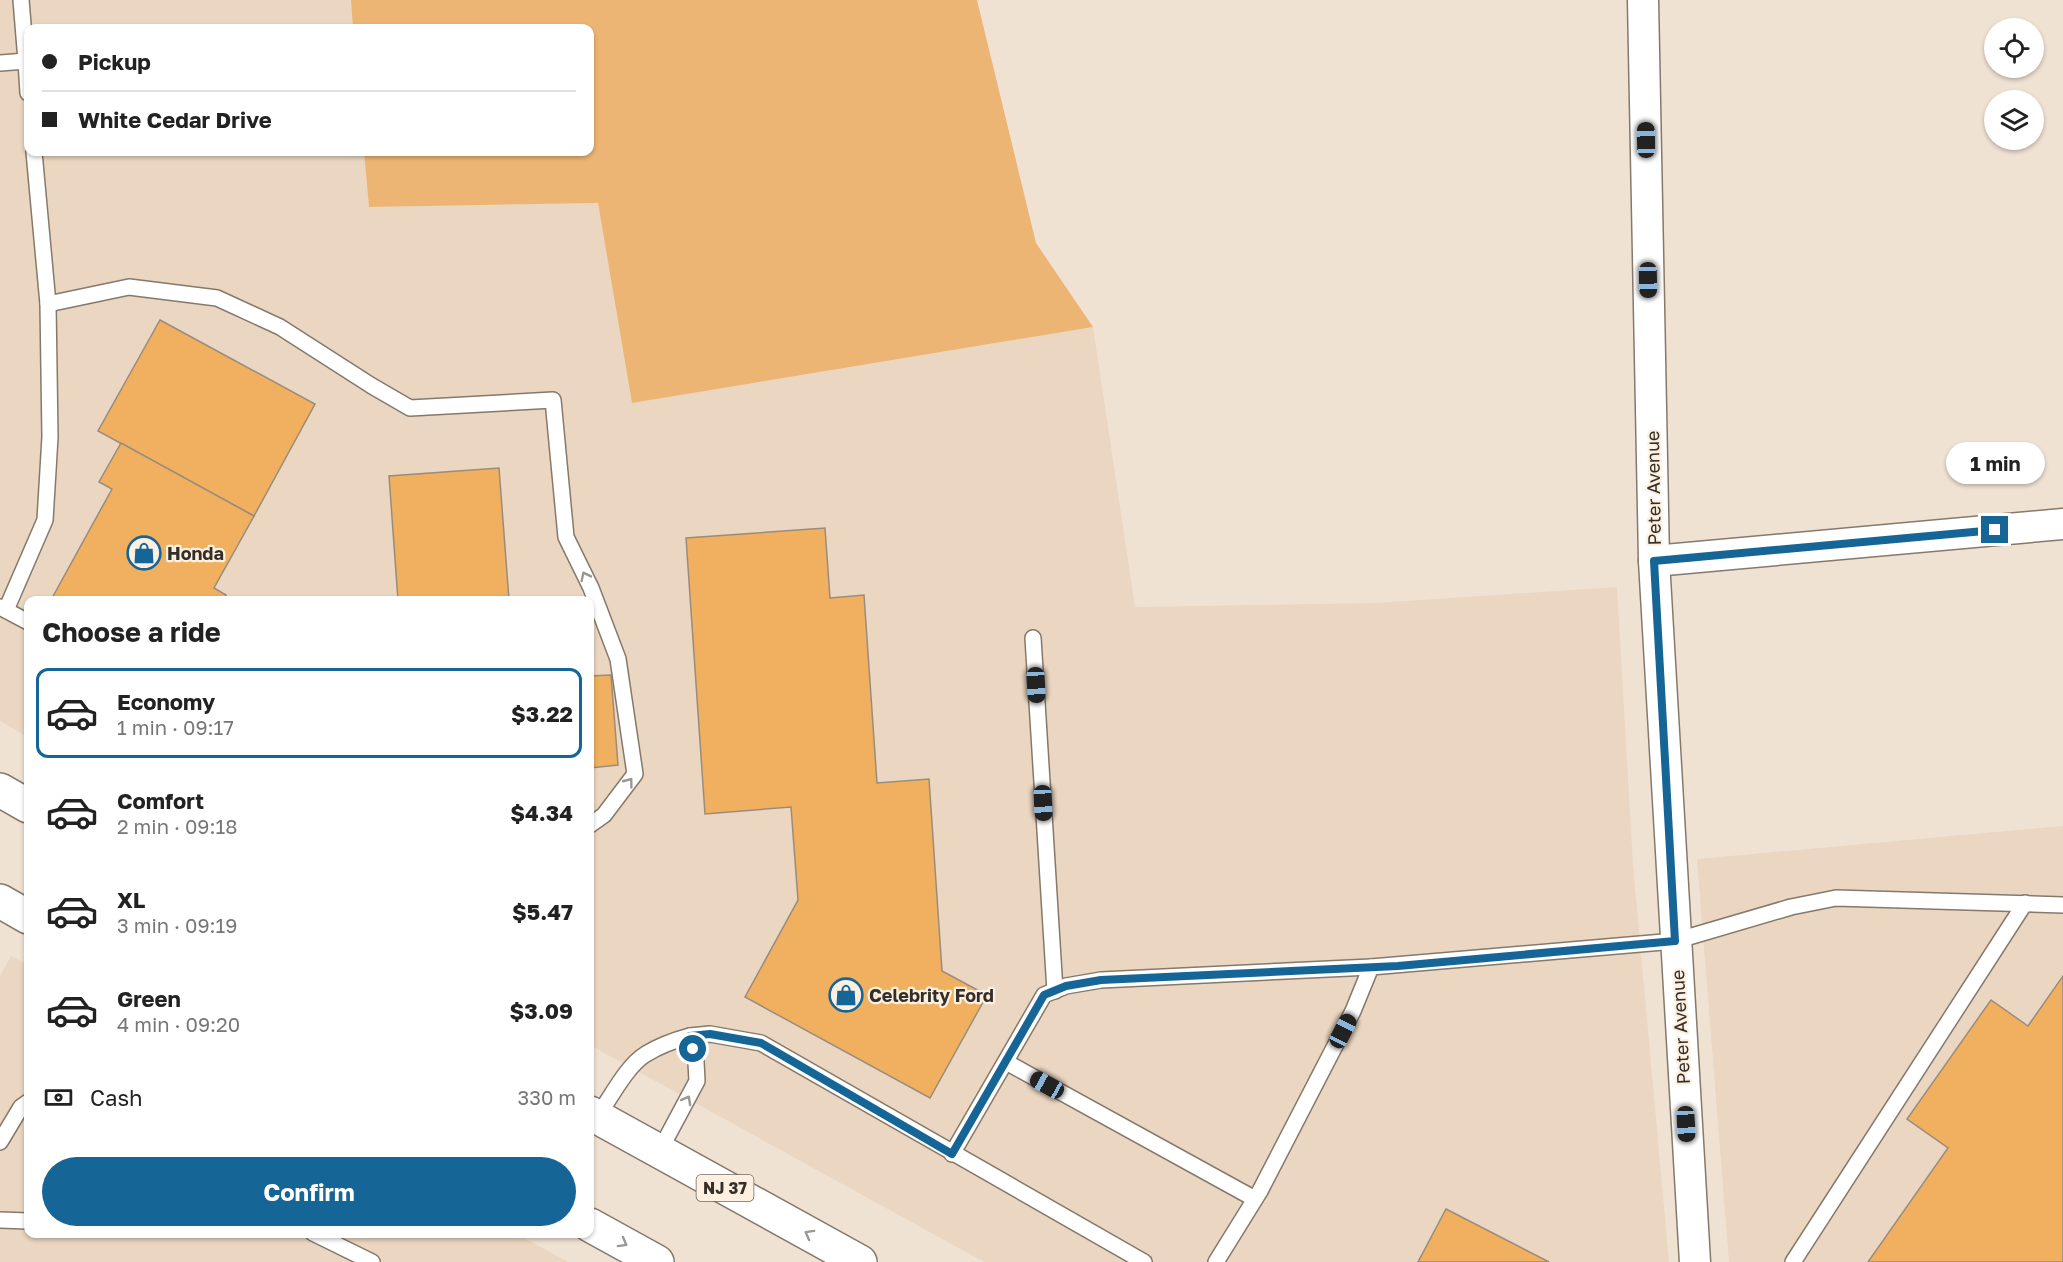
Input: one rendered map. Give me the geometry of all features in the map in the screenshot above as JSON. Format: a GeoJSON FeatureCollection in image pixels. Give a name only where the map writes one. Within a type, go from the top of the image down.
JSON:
{"type":"FeatureCollection","features":[{"type":"Feature","properties":{"kind":"highway"},"geometry":{"type":"LineString","coordinates":[[0,790],[24,804]]}},
{"type":"Feature","properties":{"kind":"highway"},"geometry":{"type":"LineString","coordinates":[[0,901],[24,915]]}},
{"type":"Feature","properties":{"kind":"highway","name":"NJ 37"},"geometry":{"type":"LineString","coordinates":[[594,1116],[860,1262]]}},
{"type":"Feature","properties":{"kind":"highway"},"geometry":{"type":"LineString","coordinates":[[594,1227],[657,1262]]}},
{"type":"Feature","properties":{"kind":"street","name":"Peter Avenue"},"geometry":{"type":"LineString","coordinates":[[1643,0],[1654,561],[1695,1262]]}},
{"type":"Feature","properties":{"kind":"street"},"geometry":{"type":"LineString","coordinates":[[1654,561],[2063,524]]}},
{"type":"Feature","properties":{"kind":"lane"},"geometry":{"type":"LineString","coordinates":[[21,0],[24,37]]}},
{"type":"Feature","properties":{"kind":"lane"},"geometry":{"type":"LineString","coordinates":[[0,63],[24,61]]}},
{"type":"Feature","properties":{"kind":"lane"},"geometry":{"type":"LineString","coordinates":[[24,620],[3,609],[45,520],[50,437],[48,304],[34,156]]}},
{"type":"Feature","properties":{"kind":"lane"},"geometry":{"type":"LineString","coordinates":[[48,304],[129,287],[217,298],[280,327],[410,408],[554,400],[566,537],[591,588],[618,659],[635,774],[604,815],[594,822]]}},
{"type":"Feature","properties":{"kind":"lane"},"geometry":{"type":"LineString","coordinates":[[1033,638],[1055,991]]}},
{"type":"Feature","properties":{"kind":"lane"},"geometry":{"type":"LineString","coordinates":[[952,1154],[1044,995],[1066,986],[1101,980],[1371,967],[1675,941],[1791,907],[1836,898],[2063,905]]}},
{"type":"Feature","properties":{"kind":"lane"},"geometry":{"type":"LineString","coordinates":[[1793,1262],[2025,903]]}},
{"type":"Feature","properties":{"kind":"lane"},"geometry":{"type":"LineString","coordinates":[[1216,1262],[1255,1199],[1353,1011],[1371,967]]}},
{"type":"Feature","properties":{"kind":"lane"},"geometry":{"type":"LineString","coordinates":[[594,1114],[644,1054],[674,1040],[710,1034],[761,1043],[1144,1262]]}},
{"type":"Feature","properties":{"kind":"lane"},"geometry":{"type":"LineString","coordinates":[[658,1152],[697,1081],[696,1062],[690,1036]]}},
{"type":"Feature","properties":{"kind":"lane"},"geometry":{"type":"LineString","coordinates":[[1006,1062],[1255,1199]]}},
{"type":"Feature","properties":{"kind":"lane"},"geometry":{"type":"LineString","coordinates":[[0,1142],[24,1105]]}},
{"type":"Feature","properties":{"kind":"lane"},"geometry":{"type":"LineString","coordinates":[[0,1220],[24,1221]]}},
{"type":"Feature","properties":{"kind":"lane"},"geometry":{"type":"LineString","coordinates":[[323,1238],[372,1262]]}},
{"type":"Feature","properties":{"kind":"shaded area"},"geometry":{"type":"Polygon","coordinates":[[[0,0],[351,0],[353,24],[24,24],[24,156],[364,156],[369,207],[598,203],[632,403],[1093,327],[1135,607],[1376,603],[1617,587],[1633,865],[1669,1262],[984,1262],[594,1047],[594,596],[24,596],[24,735],[0,721],[0,0]]]}},
{"type":"Feature","properties":{"kind":"shaded area"},"geometry":{"type":"Polygon","coordinates":[[[351,0],[977,0],[1036,243],[1093,327],[632,403],[598,203],[369,207],[364,156],[594,156],[594,24],[353,24],[351,0]]]}},
{"type":"Feature","properties":{"kind":"shaded area"},"geometry":{"type":"Polygon","coordinates":[[[2063,826],[2063,1262],[1729,1262],[1697,859],[2063,826]]]}},
{"type":"Feature","properties":{"kind":"shaded area"},"geometry":{"type":"Polygon","coordinates":[[[11,956],[24,963],[24,1238],[524,1238],[568,1262],[0,1262],[0,976],[11,956]]]}},
{"type":"Feature","properties":{"kind":"building"},"geometry":{"type":"Polygon","coordinates":[[[160,320],[315,404],[254,516],[98,431],[160,320]]]}},
{"type":"Feature","properties":{"kind":"building"},"geometry":{"type":"Polygon","coordinates":[[[121,443],[254,516],[214,588],[225,596],[53,596],[112,489],[99,482],[121,443]]]}},
{"type":"Feature","properties":{"kind":"building"},"geometry":{"type":"Polygon","coordinates":[[[499,468],[509,596],[398,596],[389,476],[499,468]]]}},
{"type":"Feature","properties":{"kind":"building"},"geometry":{"type":"Polygon","coordinates":[[[825,528],[830,598],[864,595],[877,783],[929,779],[942,971],[987,995],[930,1098],[745,997],[798,900],[791,807],[705,814],[686,538],[825,528]]]}},
{"type":"Feature","properties":{"kind":"building"},"geometry":{"type":"Polygon","coordinates":[[[611,675],[618,765],[594,768],[594,676],[611,675]]]}},
{"type":"Feature","properties":{"kind":"building"},"geometry":{"type":"Polygon","coordinates":[[[2063,976],[2063,1262],[1868,1262],[1948,1148],[1907,1119],[1991,1000],[2028,1026],[2063,976]]]}},
{"type":"Feature","properties":{"kind":"building"},"geometry":{"type":"Polygon","coordinates":[[[1446,1209],[1549,1262],[1418,1262],[1446,1209]]]}},
{"type":"Feature","properties":{"kind":"place","name":"Honda"},"geometry":{"type":"Point","coordinates":[144,553]}},
{"type":"Feature","properties":{"kind":"place","name":"Celebrity Ford"},"geometry":{"type":"Point","coordinates":[846,995]}},
{"type":"Feature","properties":{"kind":"route"},"geometry":{"type":"LineString","coordinates":[[693,1049],[690,1036],[710,1034],[761,1043],[952,1154],[1044,995],[1066,986],[1101,980],[1398,966],[1675,941],[1654,561],[1995,530]]}}]}
